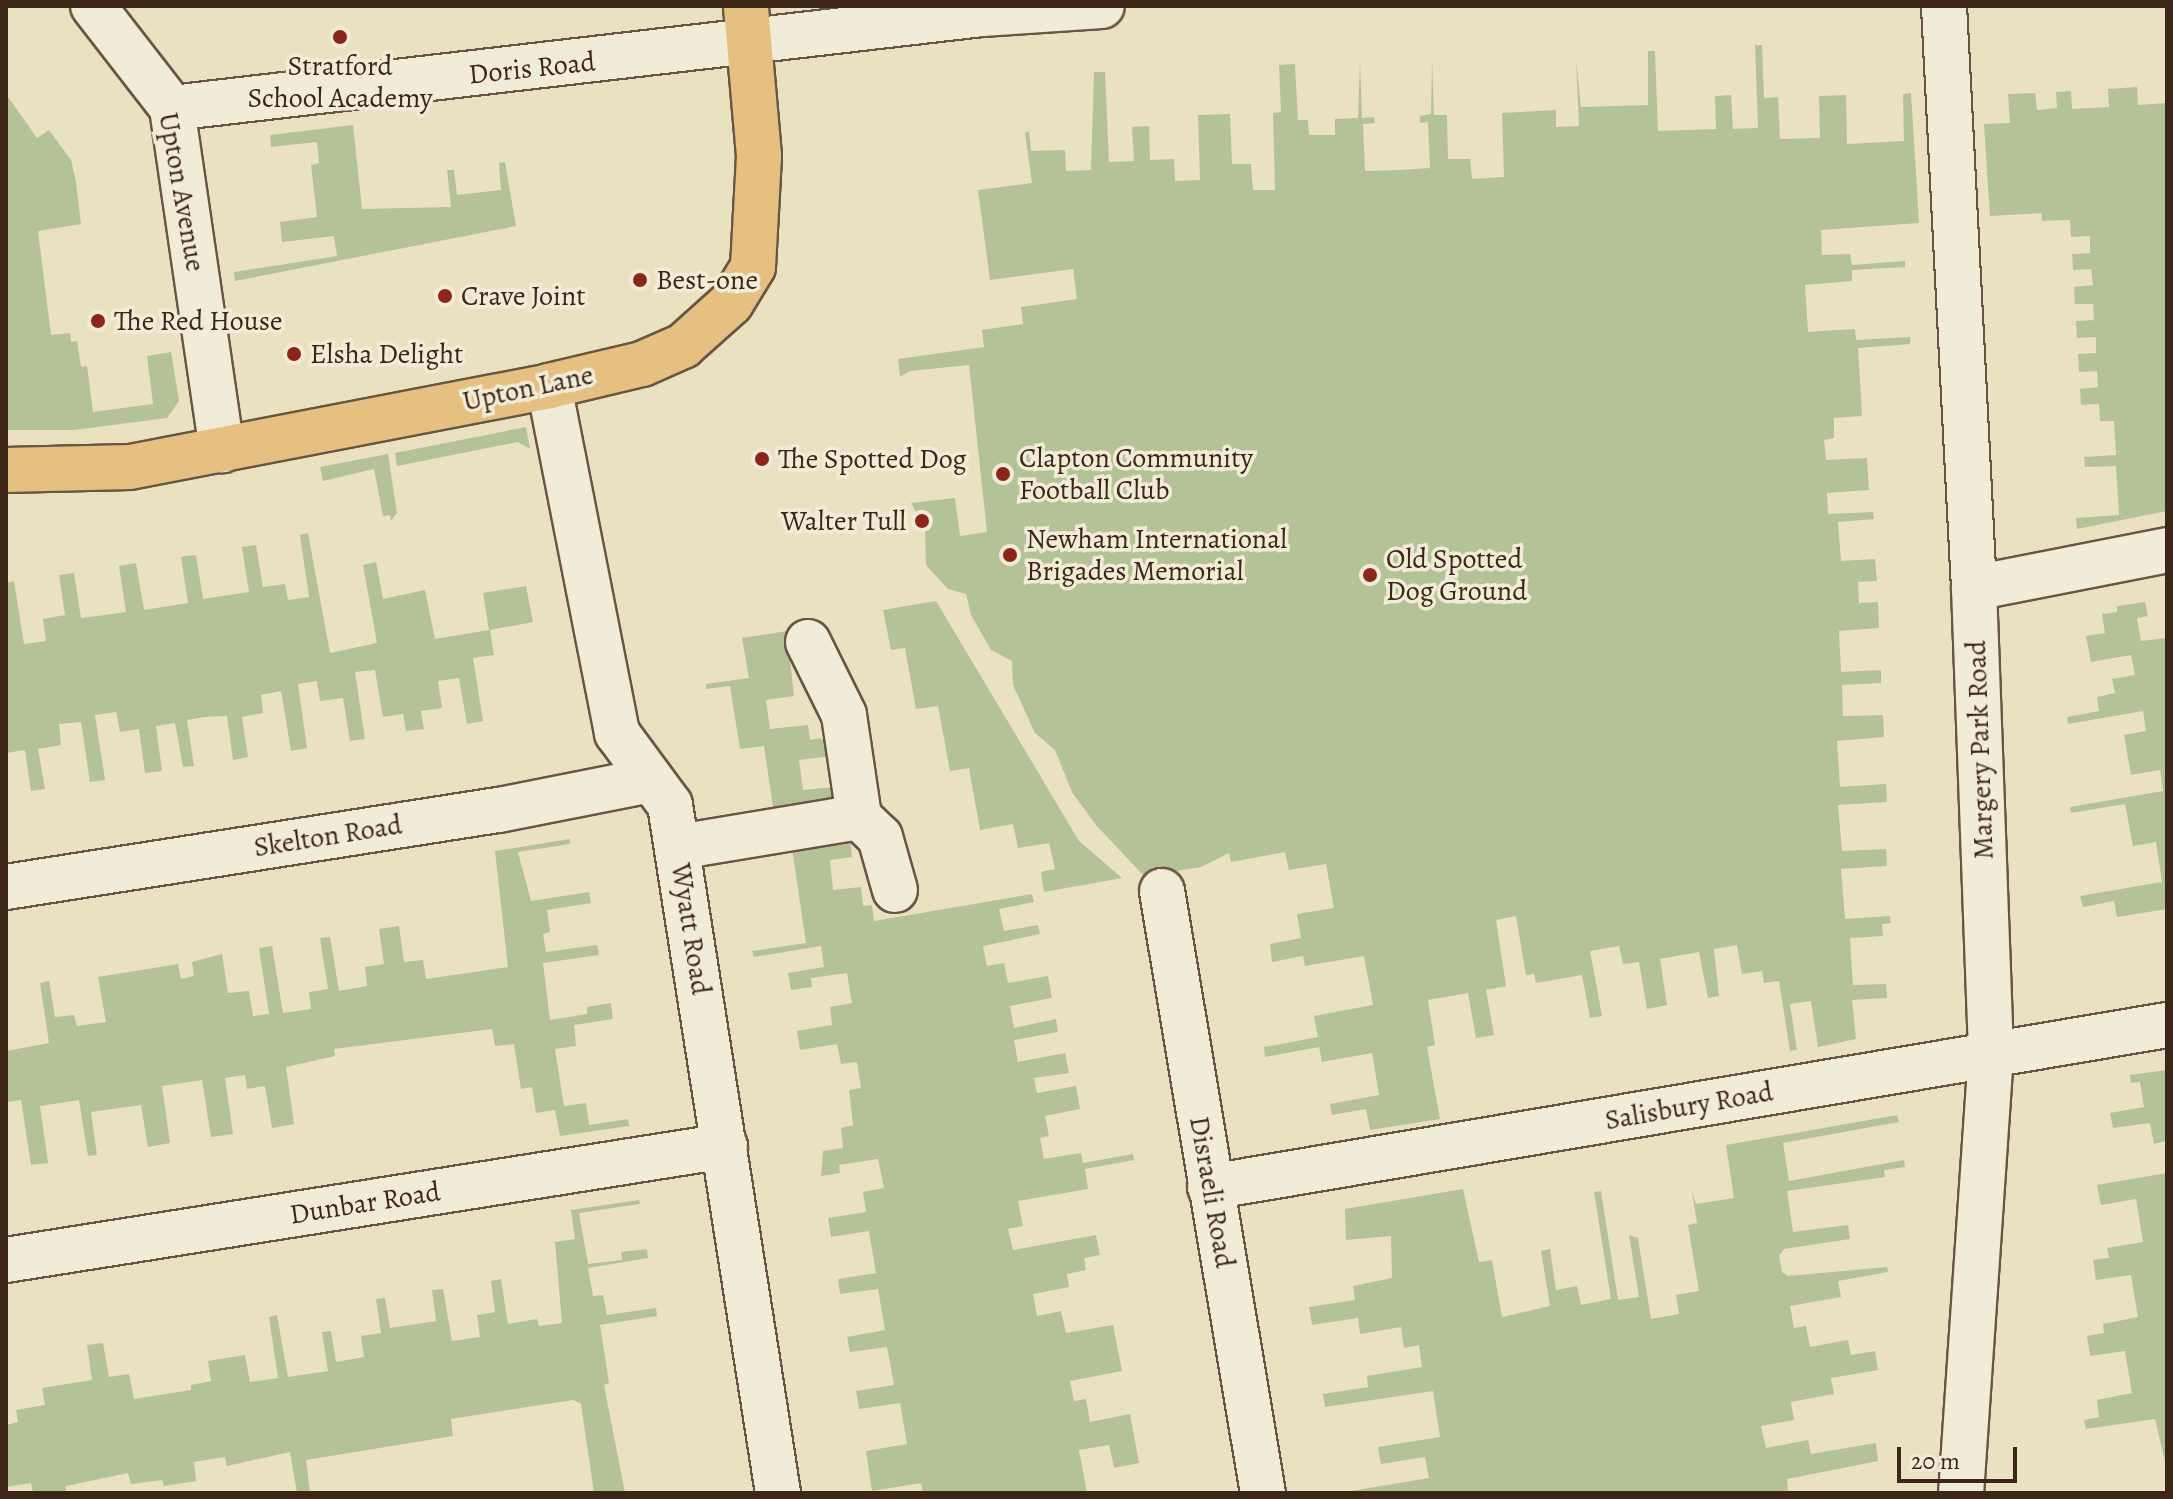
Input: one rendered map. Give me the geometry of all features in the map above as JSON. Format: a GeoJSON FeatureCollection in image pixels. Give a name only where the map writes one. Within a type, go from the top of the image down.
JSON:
{"type":"FeatureCollection","features":[{"type":"Feature","properties":{"kind":"main road","name":"Upton Lane"},"geometry":{"type":"LineString","coordinates":[[6,470],[130,467],[549,386],[642,364],[683,346],[731,303],[753,267],[759,156],[748,24]]}},
{"type":"Feature","properties":{"kind":"street","name":"Upton Avenue"},"geometry":{"type":"LineString","coordinates":[[93,6],[172,108],[222,450]]}},
{"type":"Feature","properties":{"kind":"street","name":"Doris Road"},"geometry":{"type":"LineString","coordinates":[[172,108],[748,24],[1102,6]]}},
{"type":"Feature","properties":{"kind":"street","name":"Margery Park Road"},"geometry":{"type":"LineString","coordinates":[[1944,6],[1974,588],[1991,1054],[1961,1493]]}},
{"type":"Feature","properties":{"kind":"street","name":"Wyatt Road"},"geometry":{"type":"LineString","coordinates":[[549,386],[617,733],[670,805],[778,1493]]}},
{"type":"Feature","properties":{"kind":"street"},"geometry":{"type":"LineString","coordinates":[[1974,588],[2167,550]]}},
{"type":"Feature","properties":{"kind":"street"},"geometry":{"type":"LineString","coordinates":[[808,642],[844,715],[859,817],[880,837],[895,890]]}},
{"type":"Feature","properties":{"kind":"street","name":"Skelton Road"},"geometry":{"type":"LineString","coordinates":[[6,887],[499,810],[650,780]]}},
{"type":"Feature","properties":{"kind":"street"},"geometry":{"type":"LineString","coordinates":[[678,847],[859,817]]}},
{"type":"Feature","properties":{"kind":"street","name":"Disraeli Road"},"geometry":{"type":"LineString","coordinates":[[1162,891],[1263,1493]]}},
{"type":"Feature","properties":{"kind":"street","name":"Salisbury Road"},"geometry":{"type":"LineString","coordinates":[[1210,1187],[2167,1025]]}},
{"type":"Feature","properties":{"kind":"street","name":"Dunbar Road"},"geometry":{"type":"LineString","coordinates":[[6,1260],[725,1146]]}},
{"type":"Feature","properties":{"kind":"green space"},"geometry":{"type":"Polygon","coordinates":[[[1755,45],[1762,45],[1764,98],[1778,97],[1780,139],[1820,138],[1819,96],[1846,95],[1847,144],[1904,141],[1903,94],[1911,93],[1919,223],[1821,230],[1822,255],[1850,254],[1852,265],[1905,261],[1905,267],[1852,270],[1852,281],[1805,285],[1808,332],[1855,329],[1856,340],[1910,337],[1910,344],[1858,348],[1862,416],[1834,418],[1834,438],[1824,440],[1826,460],[1867,458],[1869,490],[1827,493],[1828,514],[1873,512],[1874,519],[1838,522],[1841,561],[1875,559],[1877,581],[1858,582],[1859,603],[1878,602],[1879,628],[1839,631],[1841,672],[1881,670],[1881,683],[1842,685],[1843,716],[1883,715],[1884,737],[1837,741],[1840,787],[1886,784],[1887,802],[1838,805],[1842,851],[1886,849],[1887,866],[1841,869],[1845,919],[1890,916],[1891,923],[1882,924],[1883,936],[1850,938],[1853,985],[1886,984],[1887,998],[1852,1000],[1856,1039],[1818,1047],[1811,1001],[1790,1004],[1797,1050],[1790,1051],[1779,981],[1764,983],[1762,971],[1742,974],[1737,945],[1714,949],[1719,996],[1708,998],[1699,952],[1660,959],[1667,1005],[1647,1009],[1639,962],[1623,964],[1619,946],[1590,951],[1602,1016],[1590,1018],[1582,975],[1536,983],[1534,974],[1526,975],[1516,916],[1496,920],[1506,986],[1486,990],[1494,1035],[1476,1038],[1468,993],[1428,1000],[1435,1045],[1427,1047],[1440,1119],[1370,1130],[1366,1109],[1332,1115],[1330,1104],[1379,1095],[1372,1053],[1322,1062],[1319,1047],[1265,1057],[1264,1047],[1318,1037],[1314,1016],[1373,1005],[1364,956],[1305,966],[1303,956],[1272,962],[1270,944],[1301,938],[1297,914],[1334,908],[1326,864],[1289,870],[1285,852],[1231,862],[1229,853],[1201,867],[1144,876],[1096,825],[1072,792],[1055,750],[1035,733],[1013,685],[1012,661],[991,650],[971,615],[966,594],[948,589],[926,565],[925,529],[911,503],[955,498],[960,536],[987,532],[969,365],[910,371],[900,377],[898,359],[984,347],[982,330],[1023,324],[1021,307],[1077,299],[1073,269],[990,280],[978,190],[1032,183],[1025,133],[1029,131],[1031,151],[1065,150],[1066,171],[1091,170],[1094,72],[1105,72],[1109,162],[1134,161],[1132,127],[1149,126],[1150,160],[1174,159],[1175,181],[1200,180],[1198,115],[1230,114],[1232,164],[1251,164],[1253,190],[1275,190],[1273,113],[1281,112],[1279,65],[1295,64],[1298,120],[1308,120],[1309,135],[1335,135],[1335,119],[1358,118],[1360,61],[1362,118],[1374,117],[1375,123],[1363,124],[1365,171],[1400,170],[1430,168],[1428,122],[1420,123],[1420,116],[1431,114],[1432,59],[1434,115],[1447,115],[1448,159],[1470,159],[1472,179],[1504,177],[1502,113],[1556,110],[1556,127],[1579,126],[1576,61],[1581,107],[1648,105],[1648,51],[1655,51],[1658,131],[1716,129],[1715,96],[1731,95],[1733,129],[1758,128],[1755,45]]]}},
{"type":"Feature","properties":{"kind":"green space"},"geometry":{"type":"Polygon","coordinates":[[[2137,87],[2138,105],[2167,103],[2167,511],[2077,529],[2076,518],[2119,515],[2116,466],[2085,467],[2084,457],[2116,455],[2114,421],[2100,421],[2099,404],[2081,405],[2080,389],[2098,387],[2097,371],[2079,372],[2078,354],[2096,353],[2096,337],[2077,338],[2076,321],[2094,320],[2093,304],[2075,304],[2074,287],[2093,285],[2091,269],[2073,270],[2072,254],[2090,253],[2090,236],[2071,237],[2070,220],[2042,221],[2041,213],[1990,216],[1984,124],[2010,123],[2008,94],[2035,93],[2037,110],[2057,108],[2056,92],[2071,91],[2072,109],[2109,107],[2108,89],[2137,87]]]}},
{"type":"Feature","properties":{"kind":"green space"},"geometry":{"type":"Polygon","coordinates":[[[6,94],[37,138],[49,130],[71,160],[76,182],[81,224],[38,231],[51,335],[70,333],[71,342],[77,341],[81,367],[87,366],[93,412],[153,404],[147,356],[171,352],[179,401],[167,418],[74,430],[6,430],[6,94]]]}},
{"type":"Feature","properties":{"kind":"green space"},"geometry":{"type":"Polygon","coordinates":[[[353,125],[362,209],[451,207],[447,170],[454,170],[457,195],[501,190],[499,163],[505,162],[516,226],[235,281],[234,272],[337,256],[334,236],[282,242],[280,222],[317,217],[311,165],[319,163],[317,142],[271,147],[270,135],[353,125]]]}},
{"type":"Feature","properties":{"kind":"green space"},"geometry":{"type":"Polygon","coordinates":[[[526,427],[530,449],[518,442],[397,466],[395,453],[526,427]]]}},
{"type":"Feature","properties":{"kind":"green space"},"geometry":{"type":"Polygon","coordinates":[[[388,454],[397,513],[391,521],[390,515],[383,516],[374,469],[323,481],[320,467],[388,454]]]}},
{"type":"Feature","properties":{"kind":"green space"},"geometry":{"type":"Polygon","coordinates":[[[308,533],[330,653],[377,643],[363,565],[376,562],[383,599],[425,590],[435,639],[489,630],[483,593],[526,586],[533,622],[490,630],[494,655],[473,658],[483,721],[467,724],[459,678],[438,681],[442,708],[421,711],[424,729],[406,731],[403,714],[383,717],[375,670],[355,672],[365,739],[350,741],[343,698],[320,701],[317,681],[298,684],[307,748],[291,751],[281,691],[261,695],[263,713],[242,717],[248,757],[233,760],[227,716],[187,720],[194,766],[183,767],[175,723],[156,726],[162,771],[145,773],[139,729],[120,732],[116,712],[95,715],[105,780],[90,782],[81,722],[59,724],[61,745],[38,749],[45,789],[31,791],[25,750],[6,753],[6,583],[14,581],[24,644],[46,641],[43,619],[65,615],[59,575],[74,573],[81,618],[126,612],[119,566],[136,563],[144,610],[188,603],[181,557],[185,556],[196,555],[203,599],[249,592],[242,547],[256,545],[263,587],[285,584],[288,600],[309,597],[300,535],[308,533]]]}},
{"type":"Feature","properties":{"kind":"green space"},"geometry":{"type":"Polygon","coordinates":[[[936,601],[1079,841],[1122,878],[1044,892],[1041,872],[1055,869],[1049,843],[1018,848],[1013,824],[980,830],[969,768],[950,771],[938,706],[916,709],[905,648],[891,650],[883,610],[936,601]]]}},
{"type":"Feature","properties":{"kind":"green space"},"geometry":{"type":"Polygon","coordinates":[[[2145,602],[2148,616],[2137,618],[2141,641],[2167,638],[2167,909],[2117,917],[2114,901],[2083,907],[2080,896],[2162,882],[2156,842],[2133,846],[2125,804],[2071,813],[2070,807],[2163,791],[2160,770],[2131,775],[2124,735],[2146,731],[2143,711],[2068,724],[2067,717],[2099,711],[2097,697],[2115,693],[2112,679],[2135,675],[2131,655],[2091,662],[2086,636],[2105,633],[2102,614],[2117,612],[2117,606],[2145,602]]]}},
{"type":"Feature","properties":{"kind":"green space"},"geometry":{"type":"Polygon","coordinates":[[[787,631],[794,696],[766,700],[770,729],[808,725],[810,740],[820,738],[829,745],[831,756],[799,760],[803,790],[834,787],[835,796],[827,804],[774,814],[764,746],[740,749],[730,686],[706,689],[706,684],[749,678],[742,638],[787,631]]]}},
{"type":"Feature","properties":{"kind":"green space"},"geometry":{"type":"Polygon","coordinates":[[[850,838],[852,857],[830,860],[833,890],[861,887],[863,906],[872,905],[874,921],[1032,894],[1034,902],[999,909],[1004,931],[1038,925],[1040,934],[983,946],[987,966],[1004,963],[1008,983],[1048,976],[1052,998],[1010,1006],[1014,1028],[1056,1019],[1058,1032],[1014,1040],[1018,1062],[1065,1053],[1069,1073],[1034,1078],[1037,1093],[1076,1086],[1080,1109],[1045,1116],[1049,1136],[1040,1138],[1044,1159],[1081,1153],[1083,1163],[1133,1154],[1134,1160],[1085,1169],[1088,1189],[1018,1201],[1023,1226],[1008,1229],[1013,1250],[1096,1235],[1100,1255],[1084,1258],[1086,1270],[1067,1274],[1069,1287],[1033,1294],[1037,1316],[1061,1311],[1066,1333],[1113,1325],[1122,1371],[1070,1381],[1074,1401],[1086,1399],[1090,1422],[1130,1414],[1139,1463],[1114,1468],[1109,1445],[1079,1450],[1087,1493],[923,1493],[921,1483],[872,1491],[866,1451],[907,1444],[900,1403],[859,1409],[856,1391],[894,1385],[887,1347],[850,1352],[847,1337],[885,1330],[878,1289],[840,1294],[838,1279],[876,1273],[869,1231],[831,1237],[828,1218],[866,1212],[863,1192],[884,1188],[878,1159],[839,1165],[840,1173],[821,1176],[823,1151],[843,1148],[841,1128],[853,1125],[849,1090],[861,1088],[857,1062],[841,1064],[837,1044],[800,1050],[797,1031],[832,1025],[830,1007],[852,1003],[847,973],[811,978],[812,987],[791,990],[788,973],[824,967],[821,946],[754,957],[752,951],[806,943],[792,848],[850,838]]]}},
{"type":"Feature","properties":{"kind":"green space"},"geometry":{"type":"Polygon","coordinates":[[[570,839],[570,844],[518,852],[531,901],[589,892],[591,903],[547,910],[550,932],[543,934],[546,952],[597,945],[599,955],[543,963],[550,1020],[587,1014],[587,1007],[611,1003],[613,1019],[574,1025],[576,1046],[555,1049],[564,1106],[586,1103],[589,1125],[628,1119],[629,1126],[560,1136],[555,1110],[536,1113],[532,1087],[521,1089],[514,1044],[495,1046],[492,1029],[334,1049],[335,1056],[286,1067],[294,1124],[272,1128],[265,1086],[247,1089],[245,1075],[225,1078],[233,1134],[211,1137],[202,1080],[162,1086],[170,1143],[148,1147],[141,1105],[91,1112],[97,1155],[88,1156],[79,1100],[40,1106],[48,1163],[31,1165],[21,1100],[6,1102],[6,1051],[49,1043],[40,983],[49,981],[55,1017],[74,1015],[77,1026],[106,1022],[98,977],[178,964],[181,979],[194,976],[192,962],[222,954],[228,993],[249,991],[253,1016],[269,1014],[259,948],[272,946],[283,1013],[311,1009],[309,992],[328,989],[320,938],[330,937],[339,991],[367,986],[365,967],[384,964],[379,929],[399,926],[404,962],[423,960],[426,979],[508,967],[495,851],[570,839]]]}},
{"type":"Feature","properties":{"kind":"green space"},"geometry":{"type":"Polygon","coordinates":[[[2167,1070],[2167,1141],[2154,1144],[2150,1123],[2113,1128],[2110,1113],[2144,1107],[2140,1082],[2131,1083],[2130,1075],[2167,1070]]]}},
{"type":"Feature","properties":{"kind":"green space"},"geometry":{"type":"Polygon","coordinates":[[[1897,1115],[1899,1122],[1783,1143],[1789,1181],[1904,1160],[1905,1167],[1884,1170],[1885,1177],[1787,1191],[1793,1232],[1848,1225],[1850,1239],[1784,1249],[1779,1256],[1782,1272],[1788,1276],[1887,1267],[1888,1272],[1838,1281],[1841,1297],[1790,1306],[1794,1328],[1806,1326],[1810,1347],[1848,1340],[1851,1355],[1875,1351],[1878,1370],[1831,1378],[1834,1394],[1791,1402],[1794,1420],[1761,1426],[1766,1448],[1808,1440],[1811,1454],[1876,1443],[1878,1461],[1787,1479],[1788,1493],[1339,1493],[1429,1478],[1425,1457],[1381,1464],[1378,1447],[1440,1437],[1433,1391],[1325,1407],[1323,1394],[1368,1387],[1367,1376],[1422,1367],[1419,1345],[1404,1348],[1401,1327],[1360,1334],[1358,1318],[1312,1325],[1309,1307],[1355,1300],[1353,1286],[1392,1278],[1391,1236],[1346,1240],[1345,1209],[1463,1189],[1479,1262],[1492,1260],[1502,1317],[1550,1306],[1541,1251],[1550,1249],[1556,1290],[1577,1286],[1581,1305],[1611,1299],[1594,1192],[1601,1191],[1618,1300],[1639,1297],[1629,1235],[1638,1238],[1651,1319],[1679,1314],[1676,1295],[1699,1291],[1688,1225],[1697,1223],[1692,1192],[1696,1204],[1734,1198],[1726,1145],[1897,1115]]]}},
{"type":"Feature","properties":{"kind":"green space"},"geometry":{"type":"Polygon","coordinates":[[[2167,1173],[2167,1470],[2155,1419],[2086,1429],[2084,1420],[2099,1417],[2097,1400],[2132,1393],[2125,1351],[2090,1356],[2087,1336],[2104,1333],[2103,1324],[2138,1317],[2131,1275],[2096,1280],[2093,1260],[2109,1258],[2107,1248],[2143,1242],[2136,1199],[2101,1205],[2097,1185],[2167,1173]]]}},
{"type":"Feature","properties":{"kind":"green space"},"geometry":{"type":"Polygon","coordinates":[[[639,1200],[640,1204],[579,1213],[588,1264],[622,1260],[621,1252],[647,1249],[648,1258],[588,1268],[593,1296],[603,1295],[607,1315],[656,1308],[657,1316],[600,1325],[609,1383],[604,1385],[625,1493],[594,1493],[581,1404],[573,1400],[451,1419],[453,1436],[306,1460],[310,1492],[297,1493],[290,1452],[227,1466],[225,1457],[194,1462],[196,1481],[164,1486],[162,1480],[131,1484],[128,1473],[66,1486],[66,1493],[33,1493],[31,1483],[6,1487],[6,1425],[18,1422],[16,1410],[45,1405],[42,1388],[92,1380],[87,1345],[103,1343],[109,1377],[129,1374],[134,1399],[191,1390],[191,1385],[211,1381],[208,1361],[245,1355],[250,1382],[278,1378],[269,1317],[277,1315],[288,1377],[328,1371],[322,1332],[331,1331],[336,1362],[364,1357],[361,1336],[381,1333],[376,1299],[385,1298],[390,1328],[436,1321],[432,1290],[443,1289],[452,1341],[480,1337],[477,1315],[495,1312],[491,1281],[501,1279],[508,1324],[537,1319],[539,1326],[562,1323],[555,1242],[575,1239],[571,1210],[639,1200]]]}},
{"type":"Feature","properties":{"kind":"place","name":"Stratford School Academy"},"geometry":{"type":"Point","coordinates":[340,37]}},
{"type":"Feature","properties":{"kind":"place","name":"Best-one"},"geometry":{"type":"Point","coordinates":[640,280]}},
{"type":"Feature","properties":{"kind":"place","name":"Crave Joint"},"geometry":{"type":"Point","coordinates":[445,296]}},
{"type":"Feature","properties":{"kind":"place","name":"The Red House"},"geometry":{"type":"Point","coordinates":[98,321]}},
{"type":"Feature","properties":{"kind":"place","name":"Elsha Delight"},"geometry":{"type":"Point","coordinates":[294,354]}},
{"type":"Feature","properties":{"kind":"place","name":"The Spotted Dog"},"geometry":{"type":"Point","coordinates":[762,459]}},
{"type":"Feature","properties":{"kind":"place","name":"Clapton Community Football Club"},"geometry":{"type":"Point","coordinates":[1003,474]}},
{"type":"Feature","properties":{"kind":"place","name":"Walter Tull"},"geometry":{"type":"Point","coordinates":[922,521]}},
{"type":"Feature","properties":{"kind":"place","name":"Newham International Brigades Memorial"},"geometry":{"type":"Point","coordinates":[1010,555]}},
{"type":"Feature","properties":{"kind":"place","name":"Old Spotted Dog Ground"},"geometry":{"type":"Point","coordinates":[1370,575]}}]}
